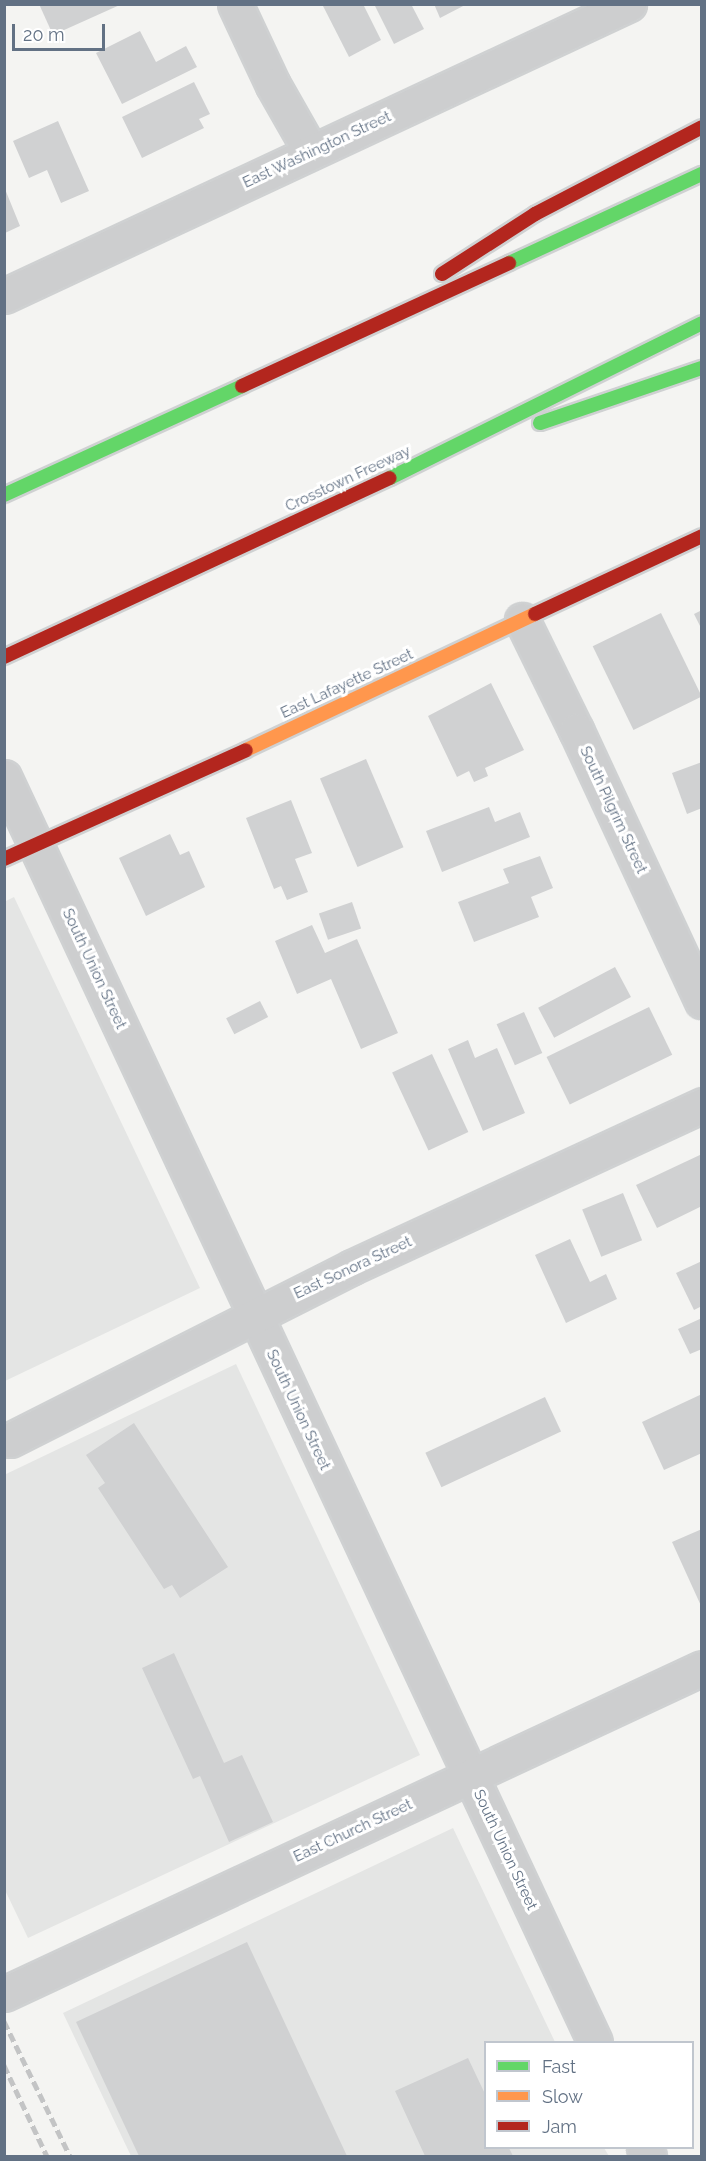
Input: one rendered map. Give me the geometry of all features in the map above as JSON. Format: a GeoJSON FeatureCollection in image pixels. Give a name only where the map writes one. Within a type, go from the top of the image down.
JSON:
{"type":"FeatureCollection","features":[{"type":"Feature","properties":{"kind":"main road"},"geometry":{"type":"LineString","coordinates":[[338,339],[536,214],[702,128]]}},
{"type":"Feature","properties":{"kind":"main road"},"geometry":{"type":"LineString","coordinates":[[4,495],[338,339],[702,174]]}},
{"type":"Feature","properties":{"kind":"main road","name":"Crosstown Freeway"},"geometry":{"type":"LineString","coordinates":[[4,657],[425,462],[702,323]]}},
{"type":"Feature","properties":{"kind":"main road"},"geometry":{"type":"LineString","coordinates":[[425,462],[702,368]]}},
{"type":"Feature","properties":{"kind":"main road","name":"East Lafayette Street"},"geometry":{"type":"LineString","coordinates":[[4,859],[124,807],[702,536]]}},
{"type":"Feature","properties":{"kind":"street"},"geometry":{"type":"LineString","coordinates":[[236,4],[273,85],[312,152]]}},
{"type":"Feature","properties":{"kind":"street","name":"East Washington Street"},"geometry":{"type":"LineString","coordinates":[[4,296],[629,4]]}},
{"type":"Feature","properties":{"kind":"street","name":"South Pilgrim Street"},"geometry":{"type":"LineString","coordinates":[[522,620],[576,730],[702,1001]]}},
{"type":"Feature","properties":{"kind":"street","name":"South Union Street"},"geometry":{"type":"LineString","coordinates":[[4,777],[594,2041]]}},
{"type":"Feature","properties":{"kind":"street","name":"East Sonora Street"},"geometry":{"type":"LineString","coordinates":[[10,1440],[254,1316],[702,1105]]}},
{"type":"Feature","properties":{"kind":"street","name":"East Church Street"},"geometry":{"type":"LineString","coordinates":[[4,1994],[702,1668]]}},
{"type":"Feature","properties":{"kind":"shaded area"},"geometry":{"type":"Polygon","coordinates":[[[14,897],[200,1288],[5,1381],[4,902],[14,897]]]}},
{"type":"Feature","properties":{"kind":"shaded area"},"geometry":{"type":"Polygon","coordinates":[[[236,1364],[420,1755],[28,1938],[4,1888],[4,1475],[236,1364]]]}},
{"type":"Feature","properties":{"kind":"shaded area"},"geometry":{"type":"Polygon","coordinates":[[[453,1828],[555,2041],[484,2041],[484,2149],[605,2149],[609,2156],[131,2156],[63,2013],[453,1828]]]}},
{"type":"Feature","properties":{"kind":"building"},"geometry":{"type":"Polygon","coordinates":[[[39,4],[122,4],[53,35],[39,4]]]}},
{"type":"Feature","properties":{"kind":"building"},"geometry":{"type":"Polygon","coordinates":[[[322,4],[363,4],[381,40],[349,57],[322,4]]]}},
{"type":"Feature","properties":{"kind":"building"},"geometry":{"type":"Polygon","coordinates":[[[374,4],[411,4],[424,29],[394,44],[374,4]]]}},
{"type":"Feature","properties":{"kind":"building"},"geometry":{"type":"Polygon","coordinates":[[[434,4],[467,4],[440,18],[434,4]]]}},
{"type":"Feature","properties":{"kind":"building"},"geometry":{"type":"Polygon","coordinates":[[[140,31],[156,62],[186,46],[197,67],[122,104],[96,53],[140,31]]]}},
{"type":"Feature","properties":{"kind":"building"},"geometry":{"type":"Polygon","coordinates":[[[194,82],[210,114],[199,119],[204,128],[142,158],[122,117],[194,82]]]}},
{"type":"Feature","properties":{"kind":"building"},"geometry":{"type":"Polygon","coordinates":[[[58,121],[89,191],[61,203],[47,170],[29,178],[13,141],[58,121]]]}},
{"type":"Feature","properties":{"kind":"building"},"geometry":{"type":"Polygon","coordinates":[[[5,189],[20,226],[5,233],[5,189]]]}},
{"type":"Feature","properties":{"kind":"building"},"geometry":{"type":"Polygon","coordinates":[[[702,610],[702,630],[694,614],[702,610]]]}},
{"type":"Feature","properties":{"kind":"building"},"geometry":{"type":"Polygon","coordinates":[[[661,613],[702,697],[633,730],[593,646],[661,613]]]}},
{"type":"Feature","properties":{"kind":"building"},"geometry":{"type":"Polygon","coordinates":[[[491,683],[524,750],[485,768],[488,776],[474,782],[469,771],[457,777],[428,716],[491,683]]]}},
{"type":"Feature","properties":{"kind":"building"},"geometry":{"type":"Polygon","coordinates":[[[366,759],[404,847],[357,867],[320,779],[366,759]]]}},
{"type":"Feature","properties":{"kind":"building"},"geometry":{"type":"Polygon","coordinates":[[[702,762],[702,808],[687,814],[672,773],[702,762]]]}},
{"type":"Feature","properties":{"kind":"building"},"geometry":{"type":"Polygon","coordinates":[[[291,800],[312,853],[295,859],[308,892],[287,900],[281,886],[274,889],[246,818],[291,800]]]}},
{"type":"Feature","properties":{"kind":"building"},"geometry":{"type":"Polygon","coordinates":[[[489,807],[495,822],[520,812],[530,837],[442,872],[426,831],[489,807]]]}},
{"type":"Feature","properties":{"kind":"building"},"geometry":{"type":"Polygon","coordinates":[[[170,834],[180,855],[189,851],[205,887],[146,916],[119,858],[170,834]]]}},
{"type":"Feature","properties":{"kind":"building"},"geometry":{"type":"Polygon","coordinates":[[[540,856],[553,888],[531,897],[539,917],[474,942],[458,902],[509,883],[503,869],[540,856]]]}},
{"type":"Feature","properties":{"kind":"building"},"geometry":{"type":"Polygon","coordinates":[[[352,902],[361,928],[328,940],[319,913],[352,902]]]}},
{"type":"Feature","properties":{"kind":"building"},"geometry":{"type":"Polygon","coordinates":[[[312,925],[325,953],[357,939],[398,1033],[361,1049],[331,979],[297,994],[275,941],[312,925]]]}},
{"type":"Feature","properties":{"kind":"building"},"geometry":{"type":"Polygon","coordinates":[[[615,967],[631,997],[554,1038],[538,1008],[615,967]]]}},
{"type":"Feature","properties":{"kind":"building"},"geometry":{"type":"Polygon","coordinates":[[[260,1001],[268,1017],[234,1034],[226,1018],[260,1001]]]}},
{"type":"Feature","properties":{"kind":"building"},"geometry":{"type":"Polygon","coordinates":[[[649,1007],[672,1055],[570,1105],[547,1057],[649,1007]]]}},
{"type":"Feature","properties":{"kind":"building"},"geometry":{"type":"Polygon","coordinates":[[[524,1012],[542,1053],[515,1065],[497,1024],[524,1012]]]}},
{"type":"Feature","properties":{"kind":"building"},"geometry":{"type":"Polygon","coordinates":[[[468,1040],[475,1058],[497,1048],[525,1113],[483,1131],[448,1049],[468,1040]]]}},
{"type":"Feature","properties":{"kind":"building"},"geometry":{"type":"Polygon","coordinates":[[[432,1054],[468,1132],[428,1151],[392,1073],[432,1054]]]}},
{"type":"Feature","properties":{"kind":"building"},"geometry":{"type":"Polygon","coordinates":[[[702,1154],[702,1206],[657,1228],[636,1185],[702,1154]]]}},
{"type":"Feature","properties":{"kind":"building"},"geometry":{"type":"Polygon","coordinates":[[[623,1193],[642,1240],[601,1257],[582,1209],[623,1193]]]}},
{"type":"Feature","properties":{"kind":"building"},"geometry":{"type":"Polygon","coordinates":[[[570,1239],[590,1282],[606,1274],[617,1299],[566,1323],[535,1255],[570,1239]]]}},
{"type":"Feature","properties":{"kind":"building"},"geometry":{"type":"Polygon","coordinates":[[[702,1261],[702,1306],[694,1310],[676,1273],[702,1261]]]}},
{"type":"Feature","properties":{"kind":"building"},"geometry":{"type":"Polygon","coordinates":[[[702,1318],[702,1349],[690,1354],[678,1329],[702,1318]]]}},
{"type":"Feature","properties":{"kind":"building"},"geometry":{"type":"Polygon","coordinates":[[[702,1394],[702,1453],[664,1470],[642,1422],[702,1394]]]}},
{"type":"Feature","properties":{"kind":"building"},"geometry":{"type":"Polygon","coordinates":[[[545,1397],[561,1431],[441,1487],[425,1453],[545,1397]]]}},
{"type":"Feature","properties":{"kind":"building"},"geometry":{"type":"Polygon","coordinates":[[[134,1423],[228,1567],[180,1598],[172,1585],[164,1589],[98,1488],[105,1483],[86,1455],[134,1423]]]}},
{"type":"Feature","properties":{"kind":"building"},"geometry":{"type":"Polygon","coordinates":[[[702,1529],[702,1608],[672,1542],[702,1529]]]}},
{"type":"Feature","properties":{"kind":"building"},"geometry":{"type":"Polygon","coordinates":[[[174,1653],[224,1763],[242,1755],[273,1822],[229,1842],[200,1776],[193,1779],[142,1668],[174,1653]]]}},
{"type":"Feature","properties":{"kind":"building"},"geometry":{"type":"Polygon","coordinates":[[[247,1942],[347,2156],[139,2156],[76,2022],[247,1942]]]}},
{"type":"Feature","properties":{"kind":"building"},"geometry":{"type":"Polygon","coordinates":[[[468,2058],[484,2092],[484,2149],[510,2149],[513,2156],[425,2156],[395,2091],[468,2058]]]}},
{"type":"Feature","properties":{"kind":"railway"},"geometry":{"type":"LineString","coordinates":[[4,2021],[70,2156]]}},
{"type":"Feature","properties":{"kind":"railway"},"geometry":{"type":"LineString","coordinates":[[4,2065],[47,2156]]}},
{"type":"Feature","properties":{"kind":"traffic: fast"},"geometry":{"type":"LineString","coordinates":[[509,263],[702,174]]}},
{"type":"Feature","properties":{"kind":"traffic: fast"},"geometry":{"type":"LineString","coordinates":[[390,478],[702,323]]}},
{"type":"Feature","properties":{"kind":"traffic: fast"},"geometry":{"type":"LineString","coordinates":[[540,423],[702,368]]}},
{"type":"Feature","properties":{"kind":"traffic: fast"},"geometry":{"type":"LineString","coordinates":[[4,495],[242,386]]}},
{"type":"Feature","properties":{"kind":"traffic: slow"},"geometry":{"type":"LineString","coordinates":[[246,750],[535,614]]}},
{"type":"Feature","properties":{"kind":"traffic: jam"},"geometry":{"type":"LineString","coordinates":[[442,274],[535,214],[702,127]]}},
{"type":"Feature","properties":{"kind":"traffic: jam"},"geometry":{"type":"LineString","coordinates":[[242,386],[509,263]]}},
{"type":"Feature","properties":{"kind":"traffic: jam"},"geometry":{"type":"LineString","coordinates":[[4,657],[390,478]]}},
{"type":"Feature","properties":{"kind":"traffic: jam"},"geometry":{"type":"LineString","coordinates":[[535,614],[702,536]]}},
{"type":"Feature","properties":{"kind":"traffic: jam"},"geometry":{"type":"LineString","coordinates":[[4,859],[246,750]]}}]}
